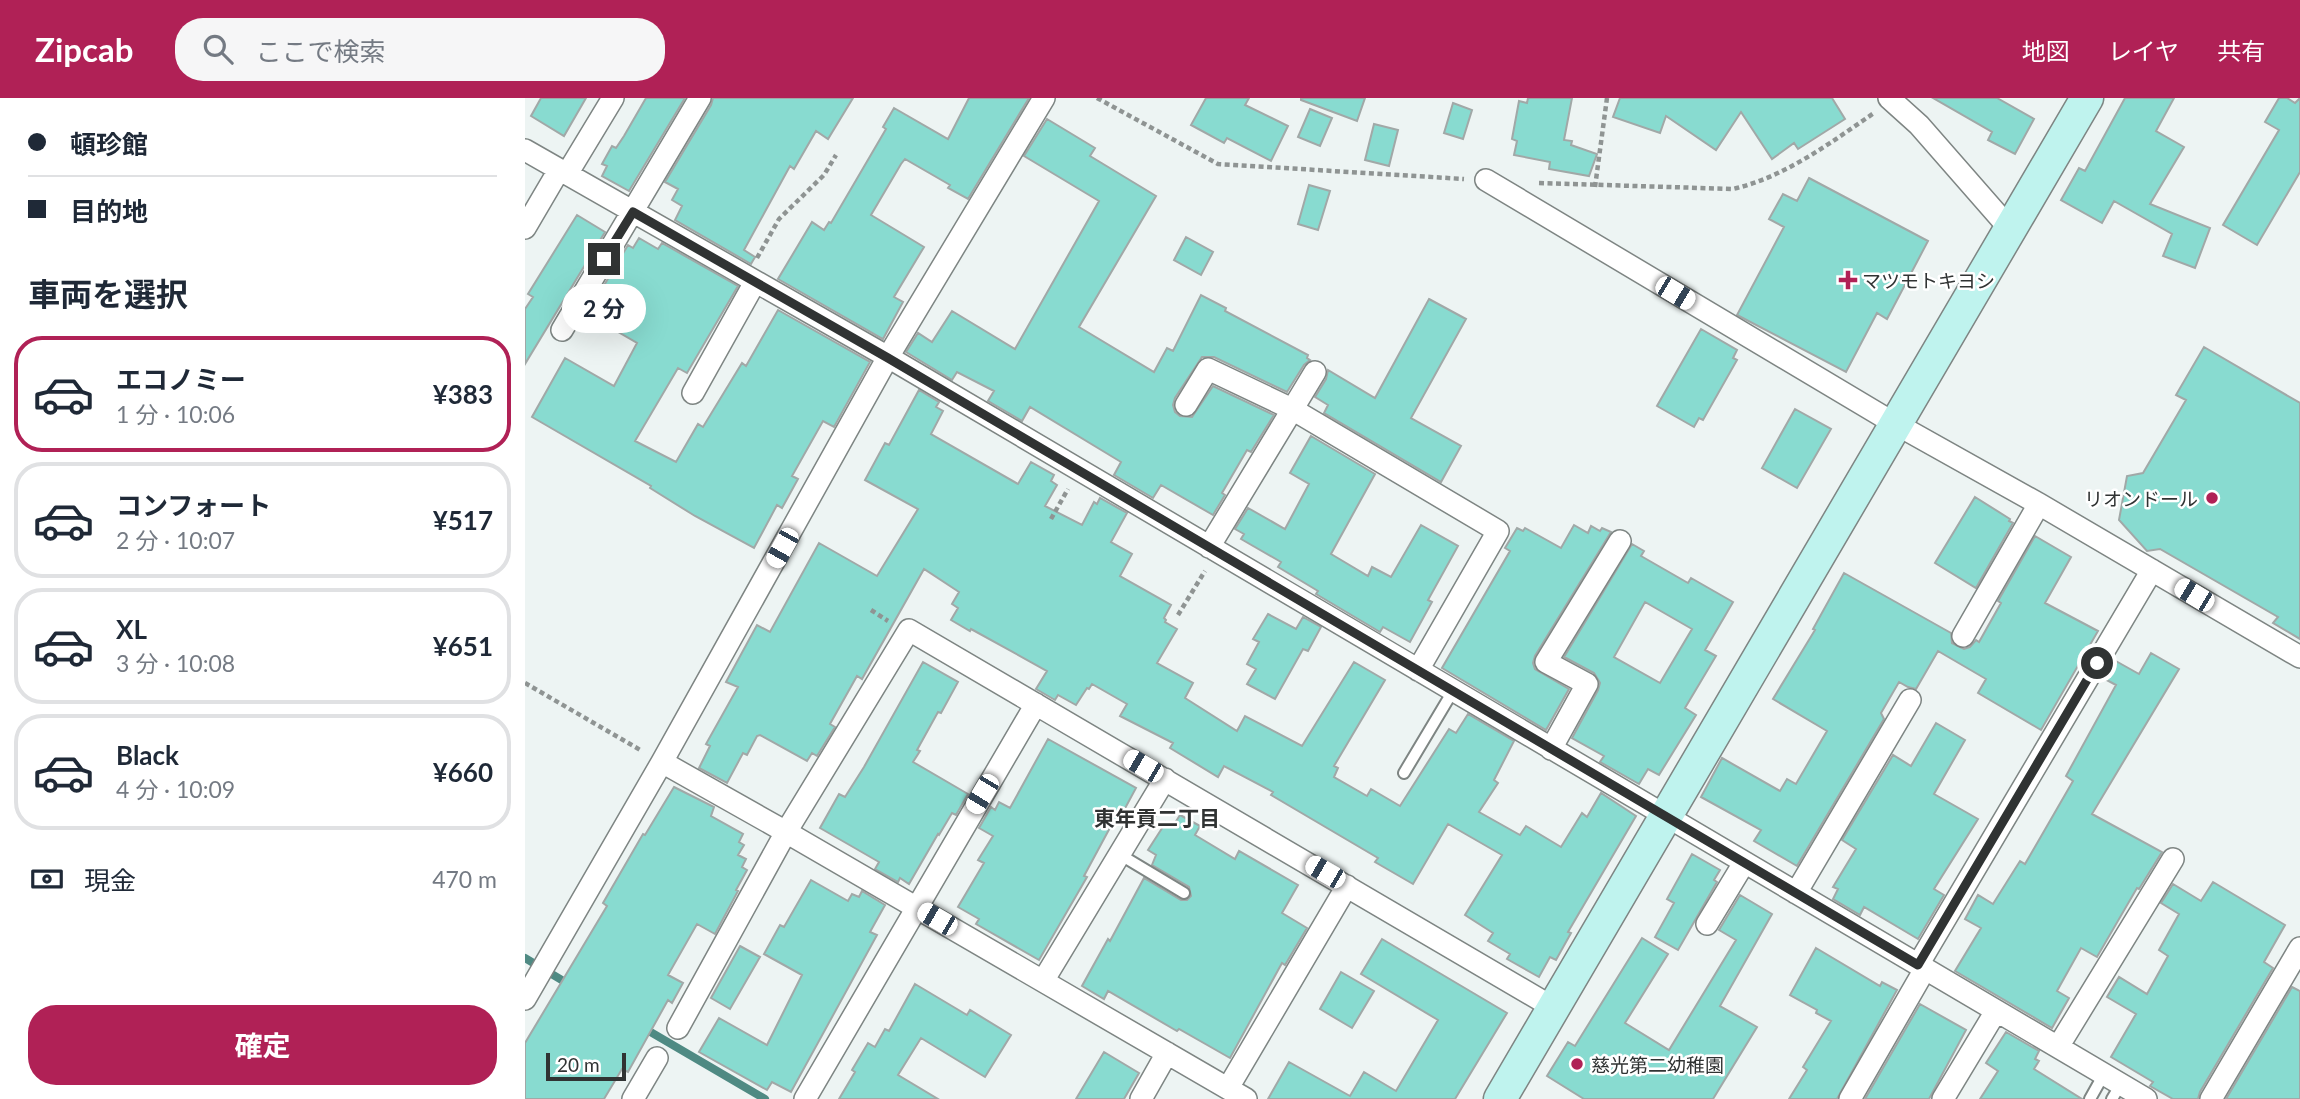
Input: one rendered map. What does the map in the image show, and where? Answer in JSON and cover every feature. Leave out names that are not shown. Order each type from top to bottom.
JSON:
[{"type":"street","points":[[525,228],[613,98]]},
{"type":"street","points":[[562,330],[700,98]]},
{"type":"street","points":[[525,999],[662,762],[888,358],[1044,98]]},
{"type":"street","points":[[1889,98],[1919,125],[2010,229]]},
{"type":"street","points":[[1500,1099],[2087,98]]},
{"type":"street","points":[[525,150],[888,358],[2058,1047],[2112,1086],[2146,1099]]},
{"type":"street","points":[[1486,180],[1896,424],[2039,504],[2300,657]]},
{"type":"street","points":[[693,393],[751,279]]},
{"type":"street","points":[[1186,405],[1208,369],[1292,409],[1498,531],[1418,670]]},
{"type":"street","points":[[1213,549],[1315,372]]},
{"type":"street","points":[[1963,636],[2039,504]]},
{"type":"street","points":[[1551,748],[1587,684],[1546,662],[1620,541]]},
{"type":"street","points":[[1850,1099],[1921,967],[2152,570]]},
{"type":"street","points":[[678,1028],[786,832],[909,629],[1554,1008]]},
{"type":"street","points":[[1796,893],[1910,700]]},
{"type":"street","points":[[804,1099],[1036,704]]},
{"type":"street","points":[[662,762],[1237,1094],[1347,886]]},
{"type":"street","points":[[1043,981],[1164,779]]},
{"type":"street","points":[[2058,1047],[2173,859]]},
{"type":"street","points":[[1707,923],[1744,863]]},
{"type":"street","points":[[2211,1099],[2300,948]]},
{"type":"street","points":[[1943,1099],[1996,1011]]},
{"type":"street","points":[[1140,1099],[1167,1053]]},
{"type":"street","points":[[633,1099],[657,1058]]},
{"type":"lane","points":[[1404,773],[1453,691]]},
{"type":"lane","points":[[1119,854],[1184,893]]},
{"type":"lane","points":[[2090,1099],[2112,1086]]},
{"type":"path","points":[[1595,187],[1607,98]]},
{"type":"path","points":[[751,279],[779,219],[824,175],[836,155]]},
{"type":"path","points":[[1051,519],[1079,470]]},
{"type":"path","points":[[1178,615],[1213,549]]},
{"type":"path","points":[[525,682],[662,762]]},
{"type":"building","points":[[541,98],[586,98],[564,136],[531,116]]},
{"type":"building","points":[[646,98],[685,98],[629,191],[602,176],[607,166],[602,164],[612,146],[616,148],[624,136]]},
{"type":"building","points":[[713,98],[853,98],[828,139],[816,131],[794,169],[790,166],[744,250],[755,257],[751,264],[675,220],[682,206],[672,200],[678,189],[665,182]]},
{"type":"building","points":[[969,98],[1029,98],[968,199],[948,188],[950,185],[905,159],[901,164],[871,215],[924,247],[894,297],[903,302],[883,339],[778,279],[812,222],[824,230],[829,222],[831,223],[886,129],[883,127],[894,108],[948,139]]},
{"type":"building","points":[[1206,98],[1249,98],[1245,105],[1288,126],[1271,161],[1227,138],[1224,143],[1191,125]]},
{"type":"building","points":[[1301,98],[1365,98],[1357,121]]},
{"type":"building","points":[[1528,98],[1572,98],[1564,140],[1572,141],[1571,145],[1597,154],[1589,176],[1549,169],[1550,162],[1514,155],[1517,141],[1512,139],[1519,101],[1527,103]]},
{"type":"building","points":[[1620,98],[1832,98],[1845,119],[1798,149],[1794,143],[1772,159],[1741,112],[1716,150],[1666,116],[1660,133],[1613,117]]},
{"type":"building","points":[[1933,98],[1997,98],[2034,119],[2015,154],[1988,140],[1992,132]]},
{"type":"building","points":[[2125,98],[2174,98],[2156,131],[2184,147],[2150,204],[2210,228],[2195,268],[2163,256],[2172,234],[2114,201],[2102,223],[2061,200],[2079,168],[2085,171]]},
{"type":"building","points":[[2279,98],[2287,98],[2295,103],[2300,98],[2300,172],[2257,245],[2223,225],[2279,130],[2265,122]]},
{"type":"building","points":[[1453,103],[1472,110],[1463,139],[1444,133]]},
{"type":"building","points":[[1310,109],[1332,118],[1320,146],[1298,137]]},
{"type":"building","points":[[1047,119],[1095,148],[1090,156],[1156,196],[1079,327],[1154,372],[1167,348],[1173,351],[1201,295],[1226,308],[1225,311],[1308,355],[1310,360],[1287,392],[1214,357],[1202,357],[1175,398],[1175,412],[1180,416],[1192,417],[1213,386],[1274,415],[1251,452],[1247,450],[1222,493],[1225,495],[1213,515],[1161,485],[1153,498],[1114,475],[1121,462],[1030,407],[1022,421],[988,401],[994,391],[957,372],[952,380],[906,352],[918,333],[932,342],[952,311],[1015,349],[1099,201],[1024,156]]},
{"type":"building","points":[[1374,124],[1398,130],[1389,166],[1365,160]]},
{"type":"building","points":[[1809,178],[1928,241],[1887,319],[1877,313],[1846,372],[1737,315],[1784,227],[1769,219],[1783,194],[1797,201]]},
{"type":"building","points":[[1309,185],[1330,191],[1318,230],[1298,224]]},
{"type":"building","points":[[577,215],[605,232],[525,364],[525,309],[533,297],[528,294]]},
{"type":"building","points":[[1186,237],[1213,252],[1201,275],[1174,260]]},
{"type":"building","points":[[639,238],[658,249],[662,243],[738,286],[687,373],[678,368],[635,441],[676,462],[698,424],[703,427],[742,363],[746,366],[778,310],[870,362],[834,427],[823,421],[792,476],[798,479],[782,508],[777,505],[754,548],[695,516],[650,488],[651,486],[532,417],[565,358],[614,386],[637,343],[587,314],[628,245],[633,248]]},
{"type":"building","points":[[1429,299],[1466,319],[1411,418],[1461,446],[1441,482],[1324,413],[1328,405],[1315,397],[1326,379],[1328,370],[1375,398]]},
{"type":"building","points":[[1701,329],[1737,350],[1733,358],[1737,360],[1703,420],[1699,418],[1694,427],[1657,406]]},
{"type":"building","name":"リオンドール","points":[[2204,347],[2300,403],[2300,639],[2273,623],[2278,617],[2160,549],[2147,551],[2119,520],[2127,476],[2143,473],[2186,400],[2176,395]]},
{"type":"building","points":[[919,390],[939,402],[936,407],[943,411],[931,434],[1018,484],[1031,462],[1054,475],[1051,481],[1057,485],[1045,506],[1082,525],[1094,502],[1097,504],[1100,498],[1127,513],[1111,542],[1132,554],[1120,576],[1171,605],[1164,618],[1165,622],[1177,629],[1157,663],[1193,683],[1185,698],[1237,731],[1245,716],[1302,746],[1354,662],[1385,680],[1334,766],[1338,768],[1334,777],[1367,796],[1371,789],[1400,806],[1449,729],[1456,733],[1468,714],[1514,741],[1494,780],[1498,783],[1479,812],[1520,835],[1526,826],[1561,847],[1582,813],[1587,817],[1601,793],[1636,816],[1568,932],[1571,933],[1556,960],[1550,957],[1539,977],[1507,959],[1510,954],[1488,941],[1493,933],[1465,915],[1502,855],[1448,824],[1413,884],[1375,862],[1378,858],[1271,795],[1273,792],[1224,766],[1218,777],[1170,748],[1173,743],[1120,716],[1127,704],[1092,684],[1076,705],[1058,695],[1055,700],[1036,689],[1047,671],[951,620],[958,608],[952,604],[959,592],[924,569],[862,679],[857,676],[830,724],[835,727],[817,756],[812,753],[807,761],[760,735],[747,755],[743,753],[727,783],[699,768],[710,746],[706,744],[738,687],[726,682],[757,625],[770,632],[819,543],[877,576],[918,509],[865,480],[885,443],[889,445]]},
{"type":"building","points":[[1795,409],[1831,429],[1797,488],[1762,468]]},
{"type":"building","points":[[1311,436],[1375,474],[1331,554],[1368,576],[1372,567],[1391,577],[1421,525],[1458,546],[1428,600],[1432,602],[1410,642],[1383,627],[1380,632],[1316,594],[1318,591],[1278,567],[1281,562],[1241,539],[1244,534],[1235,529],[1248,508],[1285,529],[1309,484],[1290,473]]},
{"type":"building","points":[[1975,497],[2013,523],[1976,588],[1935,563]]},
{"type":"building","points":[[1574,525],[1588,533],[1591,526],[1600,531],[1602,528],[1611,532],[1535,656],[1535,669],[1569,689],[1546,730],[1442,668],[1510,551],[1505,548],[1517,528],[1523,531],[1525,528],[1561,548]]},
{"type":"building","points":[[2035,536],[2071,557],[2045,603],[2098,631],[2041,730],[1978,693],[1986,679],[1938,651],[1916,689],[1899,682],[1881,713],[1884,719],[1797,866],[1754,841],[1761,830],[1701,797],[1722,758],[1780,791],[1787,779],[1796,784],[1827,731],[1773,699],[1815,630],[1813,629],[1844,573],[1951,633],[1952,643],[1964,649],[1976,640],[1979,642],[2001,603],[1998,601]]},
{"type":"building","points":[[1632,544],[1644,551],[1641,556],[1688,583],[1691,578],[1733,602],[1705,650],[1716,656],[1685,708],[1696,715],[1659,775],[1648,769],[1639,784],[1600,762],[1604,756],[1572,738],[1600,683],[1594,673],[1564,657]],"holes":[[[1645,602],[1692,629],[1660,683],[1614,657]]]},
{"type":"building","points":[[1268,614],[1296,629],[1303,617],[1321,627],[1308,651],[1303,649],[1275,699],[1247,684],[1256,669],[1247,664],[1259,642],[1253,639]]},
{"type":"building","points":[[2151,653],[2179,669],[2092,814],[2162,852],[2139,889],[2137,888],[2097,957],[2081,948],[2057,991],[2069,998],[2052,1028],[1955,971],[1981,928],[1965,919],[1978,895],[1993,904],[2020,861],[2025,864],[2073,781],[2066,776],[2116,685],[2103,678],[2114,660],[2139,674]]},
{"type":"building","points":[[923,662],[958,682],[941,713],[938,712],[913,762],[968,794],[956,815],[952,813],[938,834],[909,884],[900,878],[898,882],[875,869],[879,862],[820,828],[839,794],[845,797],[864,767]]},
{"type":"building","points":[[1936,723],[1965,740],[1934,794],[1978,819],[1934,889],[1944,895],[1918,939],[1864,907],[1860,915],[1833,899],[1838,889],[1833,887],[1856,849],[1842,840],[1893,755],[1911,766]]},
{"type":"building","points":[[1048,739],[1136,788],[1116,825],[1112,824],[1084,876],[1087,877],[1039,960],[976,924],[979,919],[958,907],[984,863],[978,860],[993,836],[979,828],[991,807],[995,810],[999,802],[1010,808]]},
{"type":"building","points":[[674,787],[714,807],[711,816],[743,834],[739,842],[744,845],[738,855],[746,859],[742,867],[747,870],[736,890],[738,891],[715,934],[697,924],[668,975],[683,983],[672,1003],[668,1000],[628,1072],[622,1069],[604,1099],[525,1099],[525,1043],[607,906],[603,903],[643,834],[645,835]]},
{"type":"building","points":[[1180,815],[1200,826],[1195,835],[1235,859],[1239,851],[1298,885],[1282,913],[1307,928],[1285,965],[1282,963],[1230,1058],[1108,991],[1104,999],[1082,986],[1144,878],[1181,900],[1187,900],[1191,896],[1189,887],[1152,865],[1156,855],[1148,850],[1166,822],[1173,826]]},
{"type":"building","points":[[1692,854],[1720,870],[1714,880],[1717,882],[1678,950],[1655,937],[1674,903],[1667,899]]},
{"type":"building","points":[[811,880],[848,901],[852,894],[859,897],[862,891],[885,905],[870,932],[877,935],[791,1092],[772,1082],[767,1090],[699,1052],[719,1018],[767,1045],[802,975],[764,954],[780,925],[784,927]]},
{"type":"building","points":[[2213,882],[2285,925],[2264,962],[2273,968],[2198,1099],[2173,1099],[2150,1086],[2153,1082],[2111,1057],[2136,1014],[2107,997],[2119,977],[2147,994],[2168,956],[2159,950],[2179,914],[2161,903],[2173,884],[2201,901]]},
{"type":"building","points":[[1740,895],[1772,914],[1720,1006],[1757,1027],[1713,1099],[1584,1099],[1547,1076],[1568,1042],[1575,1046],[1642,938],[1668,954],[1625,1023],[1669,1050],[1736,940],[1719,930]]},
{"type":"building","points":[[1382,939],[1507,1013],[1455,1099],[1268,1099],[1289,1062],[1350,1096],[1364,1072],[1396,1091],[1438,1020],[1361,974]]},
{"type":"building","points":[[740,946],[760,957],[730,1009],[711,998]]},
{"type":"building","points":[[1816,948],[1880,986],[1882,982],[1897,990],[1837,1099],[1789,1099],[1807,1070],[1803,1067],[1831,1021],[1790,995]]},
{"type":"building","points":[[1341,972],[1374,991],[1352,1028],[1320,1009]]},
{"type":"building","points":[[915,984],[967,1015],[970,1010],[1011,1035],[985,1077],[921,1038],[898,1075],[938,1099],[839,1099],[868,1043],[875,1047],[885,1029],[889,1031]]},
{"type":"building","points":[[2292,987],[2300,991],[2300,1099],[2226,1099]]},
{"type":"building","points":[[1920,1004],[1966,1030],[1929,1099],[1865,1099]]},
{"type":"building","points":[[2006,1032],[2039,1051],[2035,1059],[2039,1061],[2034,1069],[2082,1099],[1980,1099],[1998,1071],[1986,1063]]},
{"type":"building","points":[[1104,1052],[1139,1073],[1124,1099],[1076,1099]]},
{"type":"waterway","points":[[525,958],[570,985]]},
{"type":"waterway","points":[[642,1027],[765,1099]]},
{"type":"place","name":"マツモトキヨシ","points":[[1848,280]]},
{"type":"place","name":"リオンドール","points":[[2212,498]]},
{"type":"place","name":"慈光第二幼稚園","points":[[1577,1064]]},
{"type":"district","name":"東年貢二丁目","points":[[1157,817]]},
{"type":"route","points":[[604,259],[633,212],[888,358],[1918,965],[2097,663]]}]
